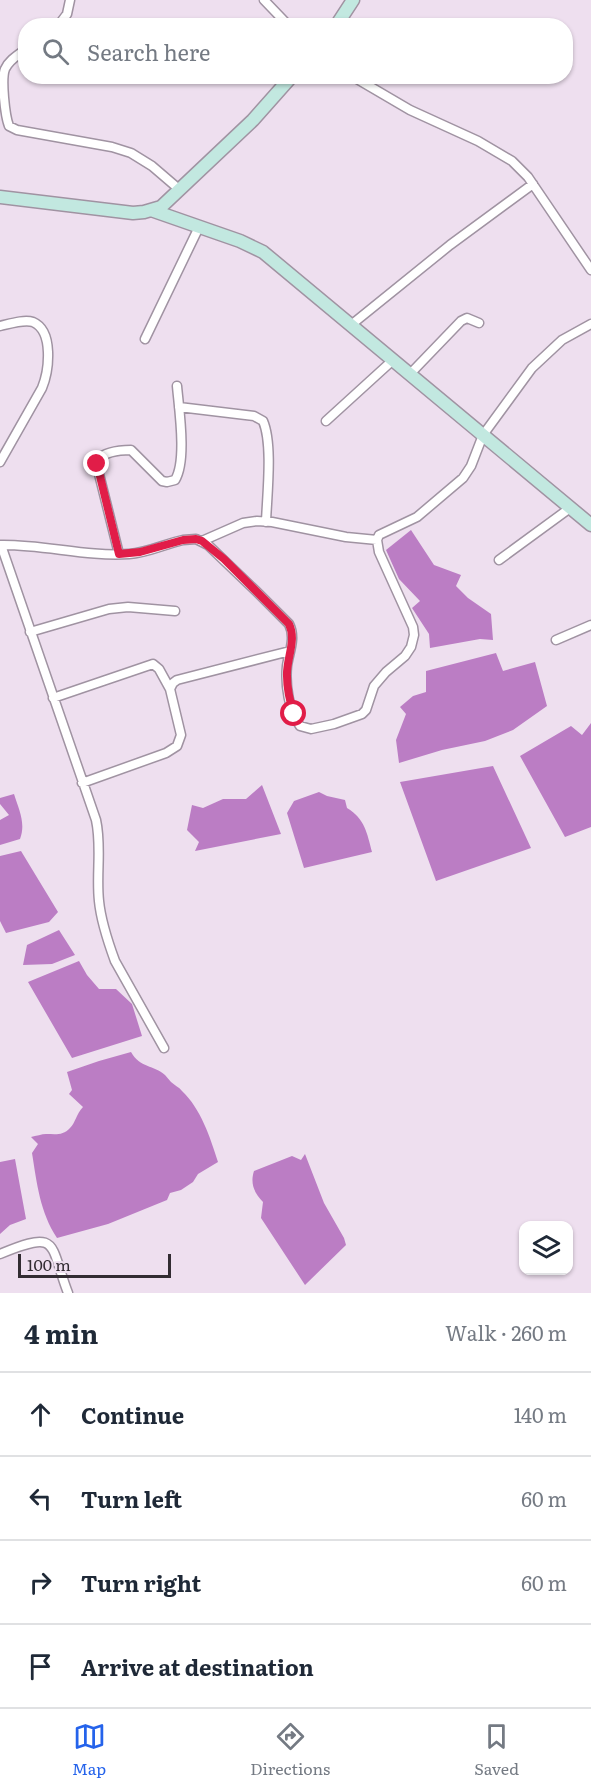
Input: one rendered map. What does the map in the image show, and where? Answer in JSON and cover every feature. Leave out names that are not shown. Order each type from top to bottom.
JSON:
[{"type":"street","points":[[64,18],[70,0]]},
{"type":"street","points":[[264,0],[281,18]]},
{"type":"street","points":[[341,18],[352,0]]},
{"type":"street","points":[[18,55],[3,64],[5,126],[112,147],[131,153],[152,166],[180,190]]},
{"type":"street","points":[[0,197],[132,213],[161,207],[253,120],[285,84]]},
{"type":"street","points":[[366,84],[410,110],[489,146],[521,169],[591,270]]},
{"type":"street","points":[[351,326],[450,245],[533,184]]},
{"type":"street","points":[[151,210],[240,241],[263,252],[591,525]]},
{"type":"street","points":[[145,339],[199,227]]},
{"type":"street","points":[[410,374],[461,321],[466,318],[479,323]]},
{"type":"street","points":[[0,326],[34,322],[44,335],[49,360],[42,388],[0,462]]},
{"type":"street","points":[[164,1048],[115,961],[108,943],[99,902],[99,832],[0,545],[119,554],[140,552],[183,540],[202,541],[224,559],[285,619],[291,629],[287,675],[288,693],[300,726],[311,729],[362,714],[366,710],[374,686],[408,652],[414,634],[410,620],[379,552],[377,540],[379,535],[423,512],[463,478],[471,466],[483,435],[532,368],[562,340],[591,324]]},
{"type":"street","points":[[326,421],[393,360]]},
{"type":"street","points":[[119,554],[97,460],[104,455],[131,450],[162,481],[175,480],[181,462],[177,386]]},
{"type":"street","points":[[178,407],[254,416],[263,421],[268,460],[266,522]]},
{"type":"street","points":[[499,560],[570,508]]},
{"type":"street","points":[[202,541],[243,523],[266,522],[346,537],[377,540]]},
{"type":"street","points":[[30,632],[109,609],[135,607],[175,611]]},
{"type":"street","points":[[556,640],[591,625]]},
{"type":"street","points":[[170,689],[173,683],[181,679],[290,651]]},
{"type":"street","points":[[53,698],[153,664],[159,669],[170,689],[181,735],[177,746],[166,753],[82,783]]},
{"type":"street","points":[[0,1254],[30,1243],[50,1244],[55,1252],[68,1293]]},
{"type":"shaded area","points":[[411,530],[434,565],[461,575],[456,586],[468,598],[491,614],[493,640],[480,639],[430,648],[429,634],[412,608],[420,601],[399,579],[386,550]]},
{"type":"shaded area","points":[[496,653],[503,671],[535,662],[547,706],[513,730],[485,741],[442,750],[399,763],[396,740],[406,714],[400,707],[413,696],[426,692],[426,671]]},
{"type":"shaded area","points":[[591,723],[591,827],[565,837],[520,756],[571,726],[582,735]]},
{"type":"shaded area","points":[[493,766],[531,848],[436,881],[400,782]]},
{"type":"shaded area","points":[[262,785],[281,834],[195,851],[199,842],[187,830],[192,805],[203,808],[223,799],[246,799]]},
{"type":"shaded area","points":[[319,792],[345,800],[347,808],[358,817],[364,827],[372,852],[304,868],[287,813],[294,801]]},
{"type":"shaded area","points":[[14,794],[21,816],[22,833],[20,839],[0,845],[0,820],[9,815],[0,804],[0,798]]},
{"type":"shaded area","points":[[21,851],[58,912],[49,922],[6,933],[0,921],[0,856]]},
{"type":"shaded area","points":[[59,930],[75,955],[52,964],[23,965],[27,945]]},
{"type":"shaded area","points":[[79,961],[99,989],[116,989],[132,1004],[142,1036],[72,1058],[28,982]]},
{"type":"shaded area","points":[[131,1052],[143,1064],[165,1075],[189,1098],[204,1124],[218,1162],[198,1174],[193,1182],[181,1190],[170,1193],[167,1200],[108,1224],[57,1238],[40,1197],[32,1153],[38,1144],[31,1137],[67,1131],[83,1107],[69,1094],[72,1090],[67,1072]]},
{"type":"shaded area","points":[[305,1154],[324,1203],[346,1245],[305,1285],[261,1218],[263,1202],[255,1191],[252,1180],[254,1171],[292,1156],[301,1160]]},
{"type":"shaded area","points":[[15,1159],[26,1219],[10,1225],[0,1234],[0,1162]]},
{"type":"route","points":[[97,464],[119,554],[140,552],[183,540],[202,541],[224,559],[289,624],[292,642],[287,666],[288,693],[294,714]]}]
